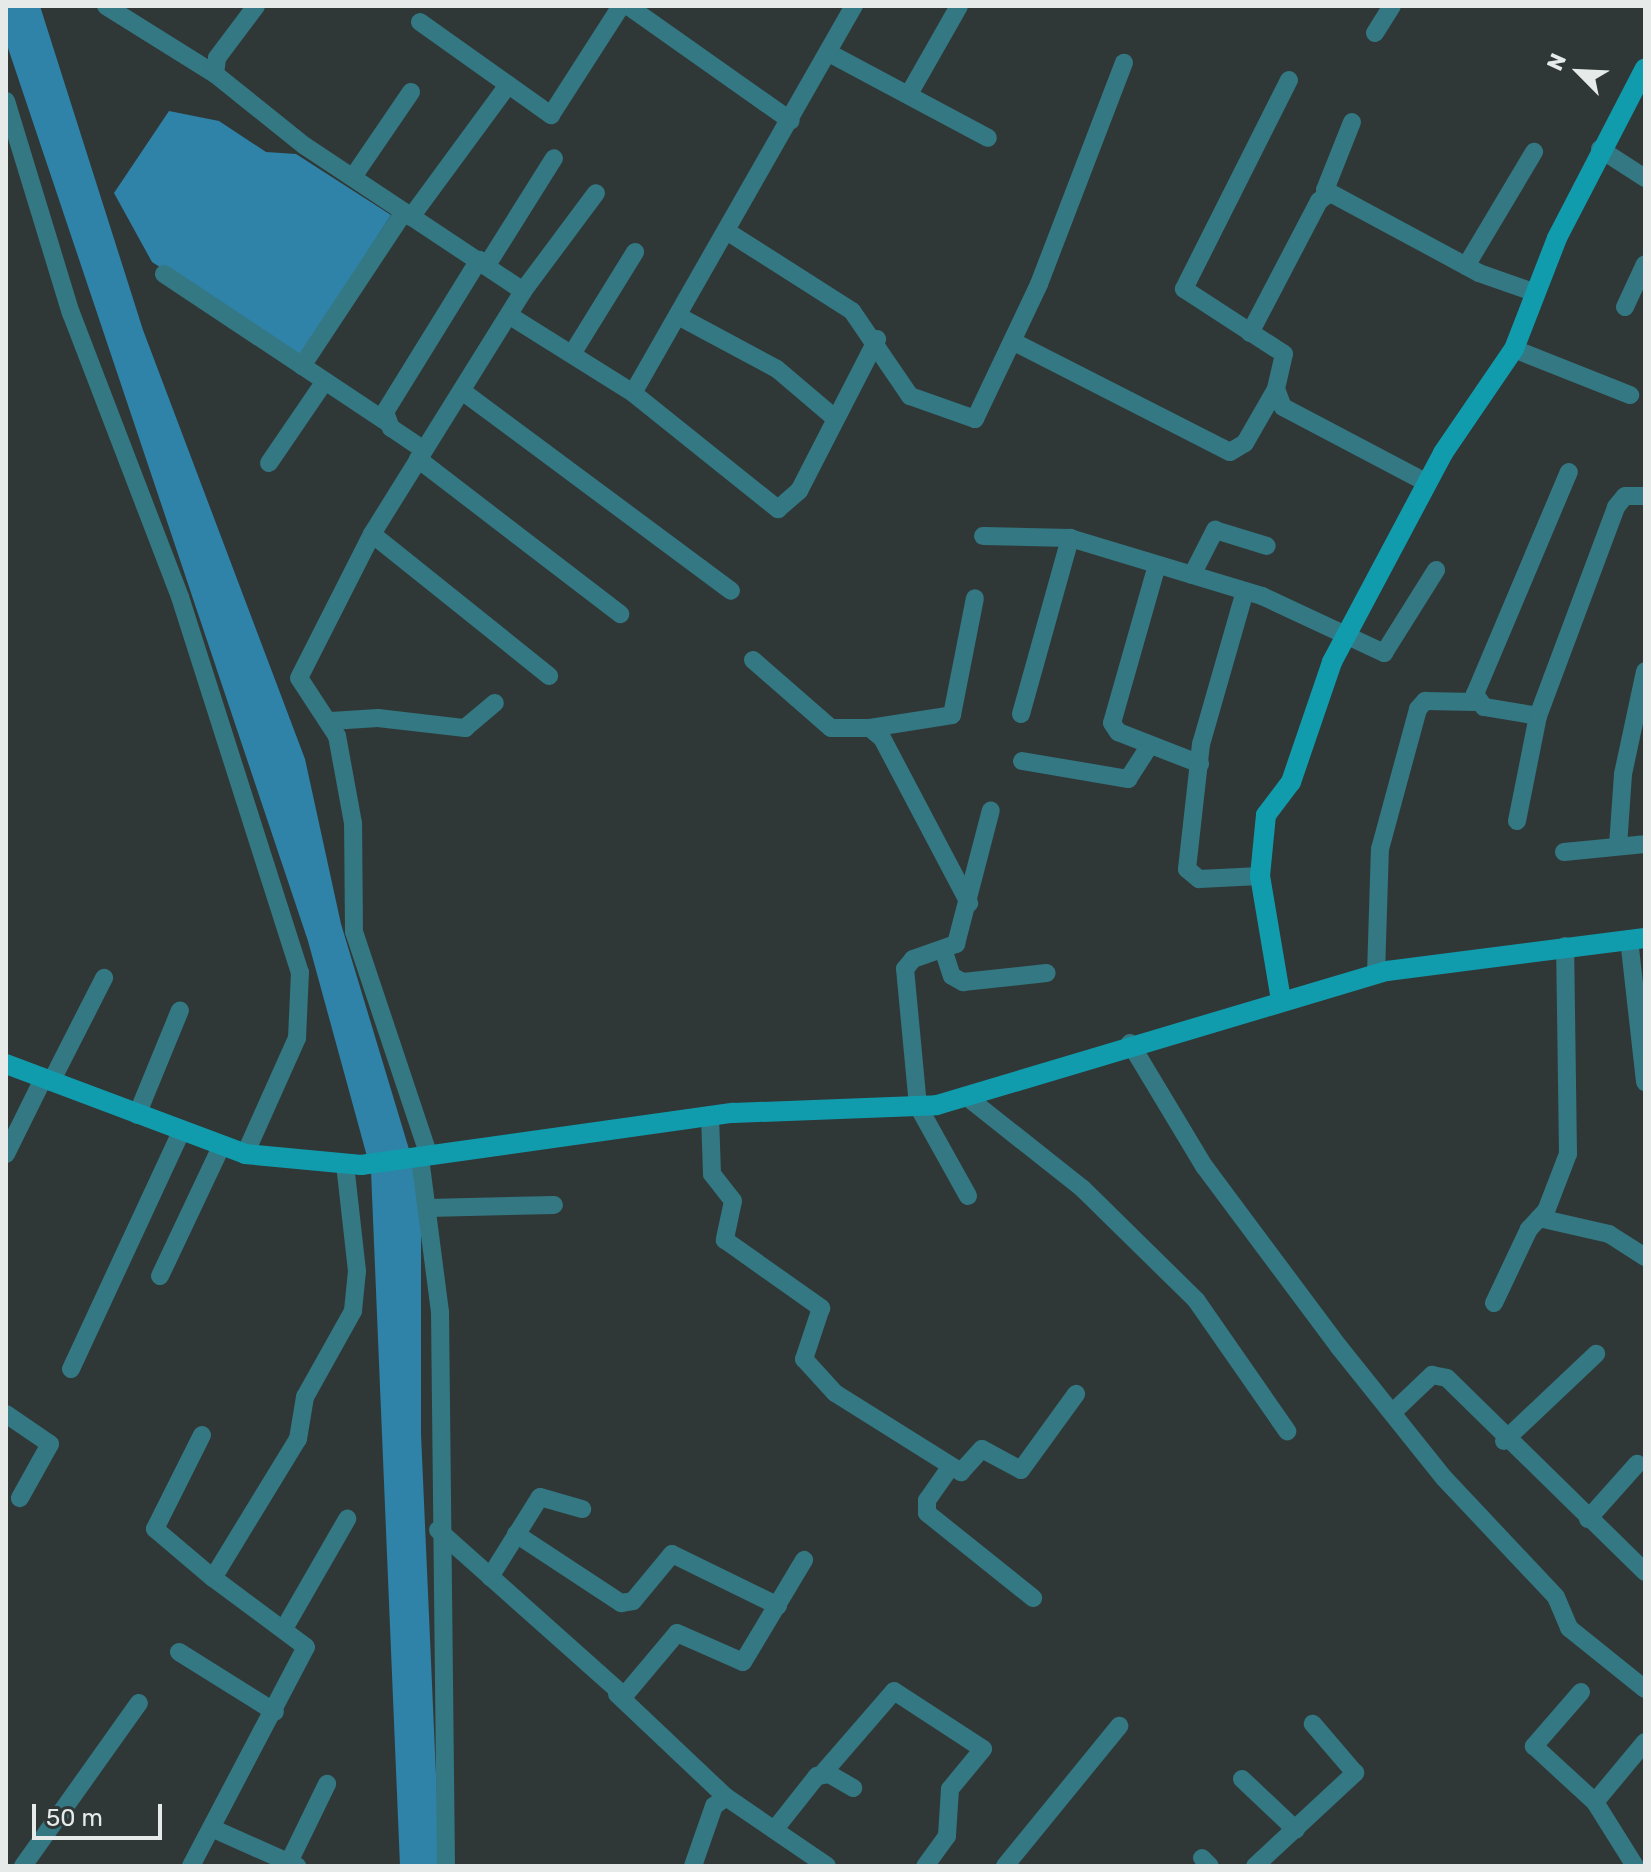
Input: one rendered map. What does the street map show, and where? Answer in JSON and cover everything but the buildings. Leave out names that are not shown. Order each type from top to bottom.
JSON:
[{"type":"street","points":[[106,6],[215,74],[353,177],[523,291]]},
{"type":"street","points":[[215,74],[217,58],[256,6]]},
{"type":"street","points":[[420,22],[546,114],[557,112],[621,6]]},
{"type":"street","points":[[628,6],[791,121]]},
{"type":"street","points":[[633,393],[680,317],[854,6]]},
{"type":"street","points":[[909,94],[959,6]]},
{"type":"street","points":[[1375,33],[1392,6]]},
{"type":"street","points":[[829,53],[988,138]]},
{"type":"street","points":[[728,232],[838,301],[877,339],[910,396],[966,419],[982,416],[1124,63]]},
{"type":"street","points":[[1281,1000],[1260,876],[1266,815],[1291,782],[1343,640],[1457,426],[1514,349],[1600,149],[1645,68]]},
{"type":"street","points":[[1014,342],[1230,452],[1245,443],[1276,389],[1284,354],[1184,289],[1289,80]]},
{"type":"street","points":[[302,366],[408,214],[508,85]]},
{"type":"street","points":[[353,177],[411,92]]},
{"type":"street","points":[[6,101],[71,313],[180,597],[300,972],[297,1038],[245,1154]]},
{"type":"street","points":[[1352,122],[1325,184],[1330,193],[1466,266],[1536,293]]},
{"type":"street","points":[[1600,149],[1645,178]]},
{"type":"street","points":[[1466,266],[1534,152]]},
{"type":"street","points":[[385,421],[389,401],[554,158]]},
{"type":"street","points":[[446,1866],[438,1530],[440,1312],[419,1159],[354,932],[353,823],[331,721],[299,678],[372,534],[523,291],[596,193]]},
{"type":"street","points":[[1250,333],[1319,201],[1330,193]]},
{"type":"street","points":[[572,354],[635,252]]},
{"type":"street","points":[[1625,307],[1645,264]]},
{"type":"street","points":[[164,274],[385,421],[421,454],[620,614]]},
{"type":"street","points":[[510,316],[633,393],[778,509],[799,491],[877,339]]},
{"type":"street","points":[[680,317],[777,369],[836,419]]},
{"type":"street","points":[[1514,349],[1630,395]]},
{"type":"street","points":[[269,463],[325,381]]},
{"type":"street","points":[[1276,389],[1283,407],[1427,483]]},
{"type":"street","points":[[462,391],[731,591]]},
{"type":"street","points":[[1476,702],[1478,682],[1569,472]]},
{"type":"street","points":[[1517,821],[1538,716],[1616,507],[1625,496],[1645,496]]},
{"type":"street","points":[[1192,575],[1215,530],[1267,546]]},
{"type":"street","points":[[372,534],[549,676]]},
{"type":"street","points":[[983,536],[1070,538],[1245,591],[1343,640],[1390,650],[1436,570]]},
{"type":"street","points":[[1021,714],[1070,538]]},
{"type":"street","points":[[1157,565],[1112,723],[1150,745],[1200,764]]},
{"type":"street","points":[[1245,591],[1211,700],[1200,764],[1190,876],[1260,876]]},
{"type":"street","points":[[753,660],[831,728],[870,728],[952,715],[975,598]]},
{"type":"street","points":[[1618,846],[1623,774],[1645,671]]},
{"type":"street","points":[[1376,974],[1382,838],[1418,709],[1425,701],[1476,702],[1538,716]]},
{"type":"street","points":[[331,721],[378,718],[465,728],[495,703]]},
{"type":"street","points":[[870,728],[969,903]]},
{"type":"street","points":[[1022,761],[1128,779],[1150,745]]},
{"type":"street","points":[[968,1196],[918,1106],[905,969],[913,959],[944,952],[956,944],[991,810]]},
{"type":"street","points":[[1564,852],[1645,844]]},
{"type":"street","points":[[6,1064],[245,1154],[353,1165],[419,1159],[710,1116],[918,1106],[967,1097],[1130,1043],[1376,974],[1637,938],[1645,1082]]},
{"type":"street","points":[[1494,1303],[1539,1218],[1569,1146],[1565,946]]},
{"type":"street","points":[[944,952],[952,976],[963,982],[1047,973]]},
{"type":"street","points":[[6,1154],[104,978]]},
{"type":"street","points":[[137,1115],[180,1010]]},
{"type":"street","points":[[1130,1043],[1204,1166],[1393,1412],[1556,1597],[1569,1628],[1645,1689]]},
{"type":"street","points":[[967,1097],[1082,1188],[1196,1300],[1287,1431]]},
{"type":"street","points":[[710,1116],[712,1174],[733,1201],[725,1240],[821,1308],[805,1351],[808,1366],[835,1393],[885,1419],[949,1469],[961,1472],[982,1449],[1021,1470],[1076,1394]]},
{"type":"street","points":[[71,1369],[181,1132]]},
{"type":"street","points":[[160,1276],[221,1147]]},
{"type":"street","points":[[213,1578],[298,1439],[305,1397],[353,1311],[353,1165]]},
{"type":"street","points":[[427,1208],[554,1205]]},
{"type":"street","points":[[1539,1218],[1609,1234],[1645,1257]]},
{"type":"street","points":[[1504,1441],[1596,1354]]},
{"type":"street","points":[[1393,1412],[1440,1375],[1504,1441],[1645,1572]]},
{"type":"street","points":[[6,1414],[50,1444],[20,1498]]},
{"type":"street","points":[[191,1866],[216,1830],[306,1647],[285,1627],[213,1578],[155,1529],[202,1435]]},
{"type":"street","points":[[1588,1519],[1637,1464]]},
{"type":"street","points":[[949,1469],[927,1500],[927,1513],[1033,1598]]},
{"type":"street","points":[[490,1577],[516,1534],[546,1494],[582,1509]]},
{"type":"street","points":[[285,1627],[347,1519]]},
{"type":"street","points":[[438,1530],[726,1797],[827,1866]]},
{"type":"street","points":[[516,1534],[621,1603],[633,1601],[672,1554],[778,1606]]},
{"type":"street","points":[[617,1694],[629,1695],[677,1633],[743,1662],[804,1560]]},
{"type":"street","points":[[179,1652],[275,1712]]},
{"type":"street","points":[[775,1829],[894,1691],[983,1749],[950,1789],[947,1836],[925,1866]]},
{"type":"street","points":[[1581,1692],[1534,1746],[1595,1802],[1635,1866]]},
{"type":"street","points":[[23,1866],[139,1703]]},
{"type":"street","points":[[1255,1866],[1355,1773],[1313,1724]]},
{"type":"street","points":[[1005,1866],[1119,1726]]},
{"type":"street","points":[[1595,1802],[1645,1742]]},
{"type":"street","points":[[823,1773],[853,1788]]},
{"type":"street","points":[[1242,1779],[1296,1830]]},
{"type":"street","points":[[216,1830],[293,1864],[327,1784]]},
{"type":"street","points":[[693,1866],[714,1806],[726,1797]]},
{"type":"water","points":[[6,6],[40,6],[143,330],[305,759],[341,924],[421,1189],[421,1434],[440,1866],[400,1866],[371,1171],[308,941],[6,42]]},
{"type":"water","points":[[169,111],[219,121],[266,152],[296,154],[391,215],[300,357],[152,262],[114,193]]}]
